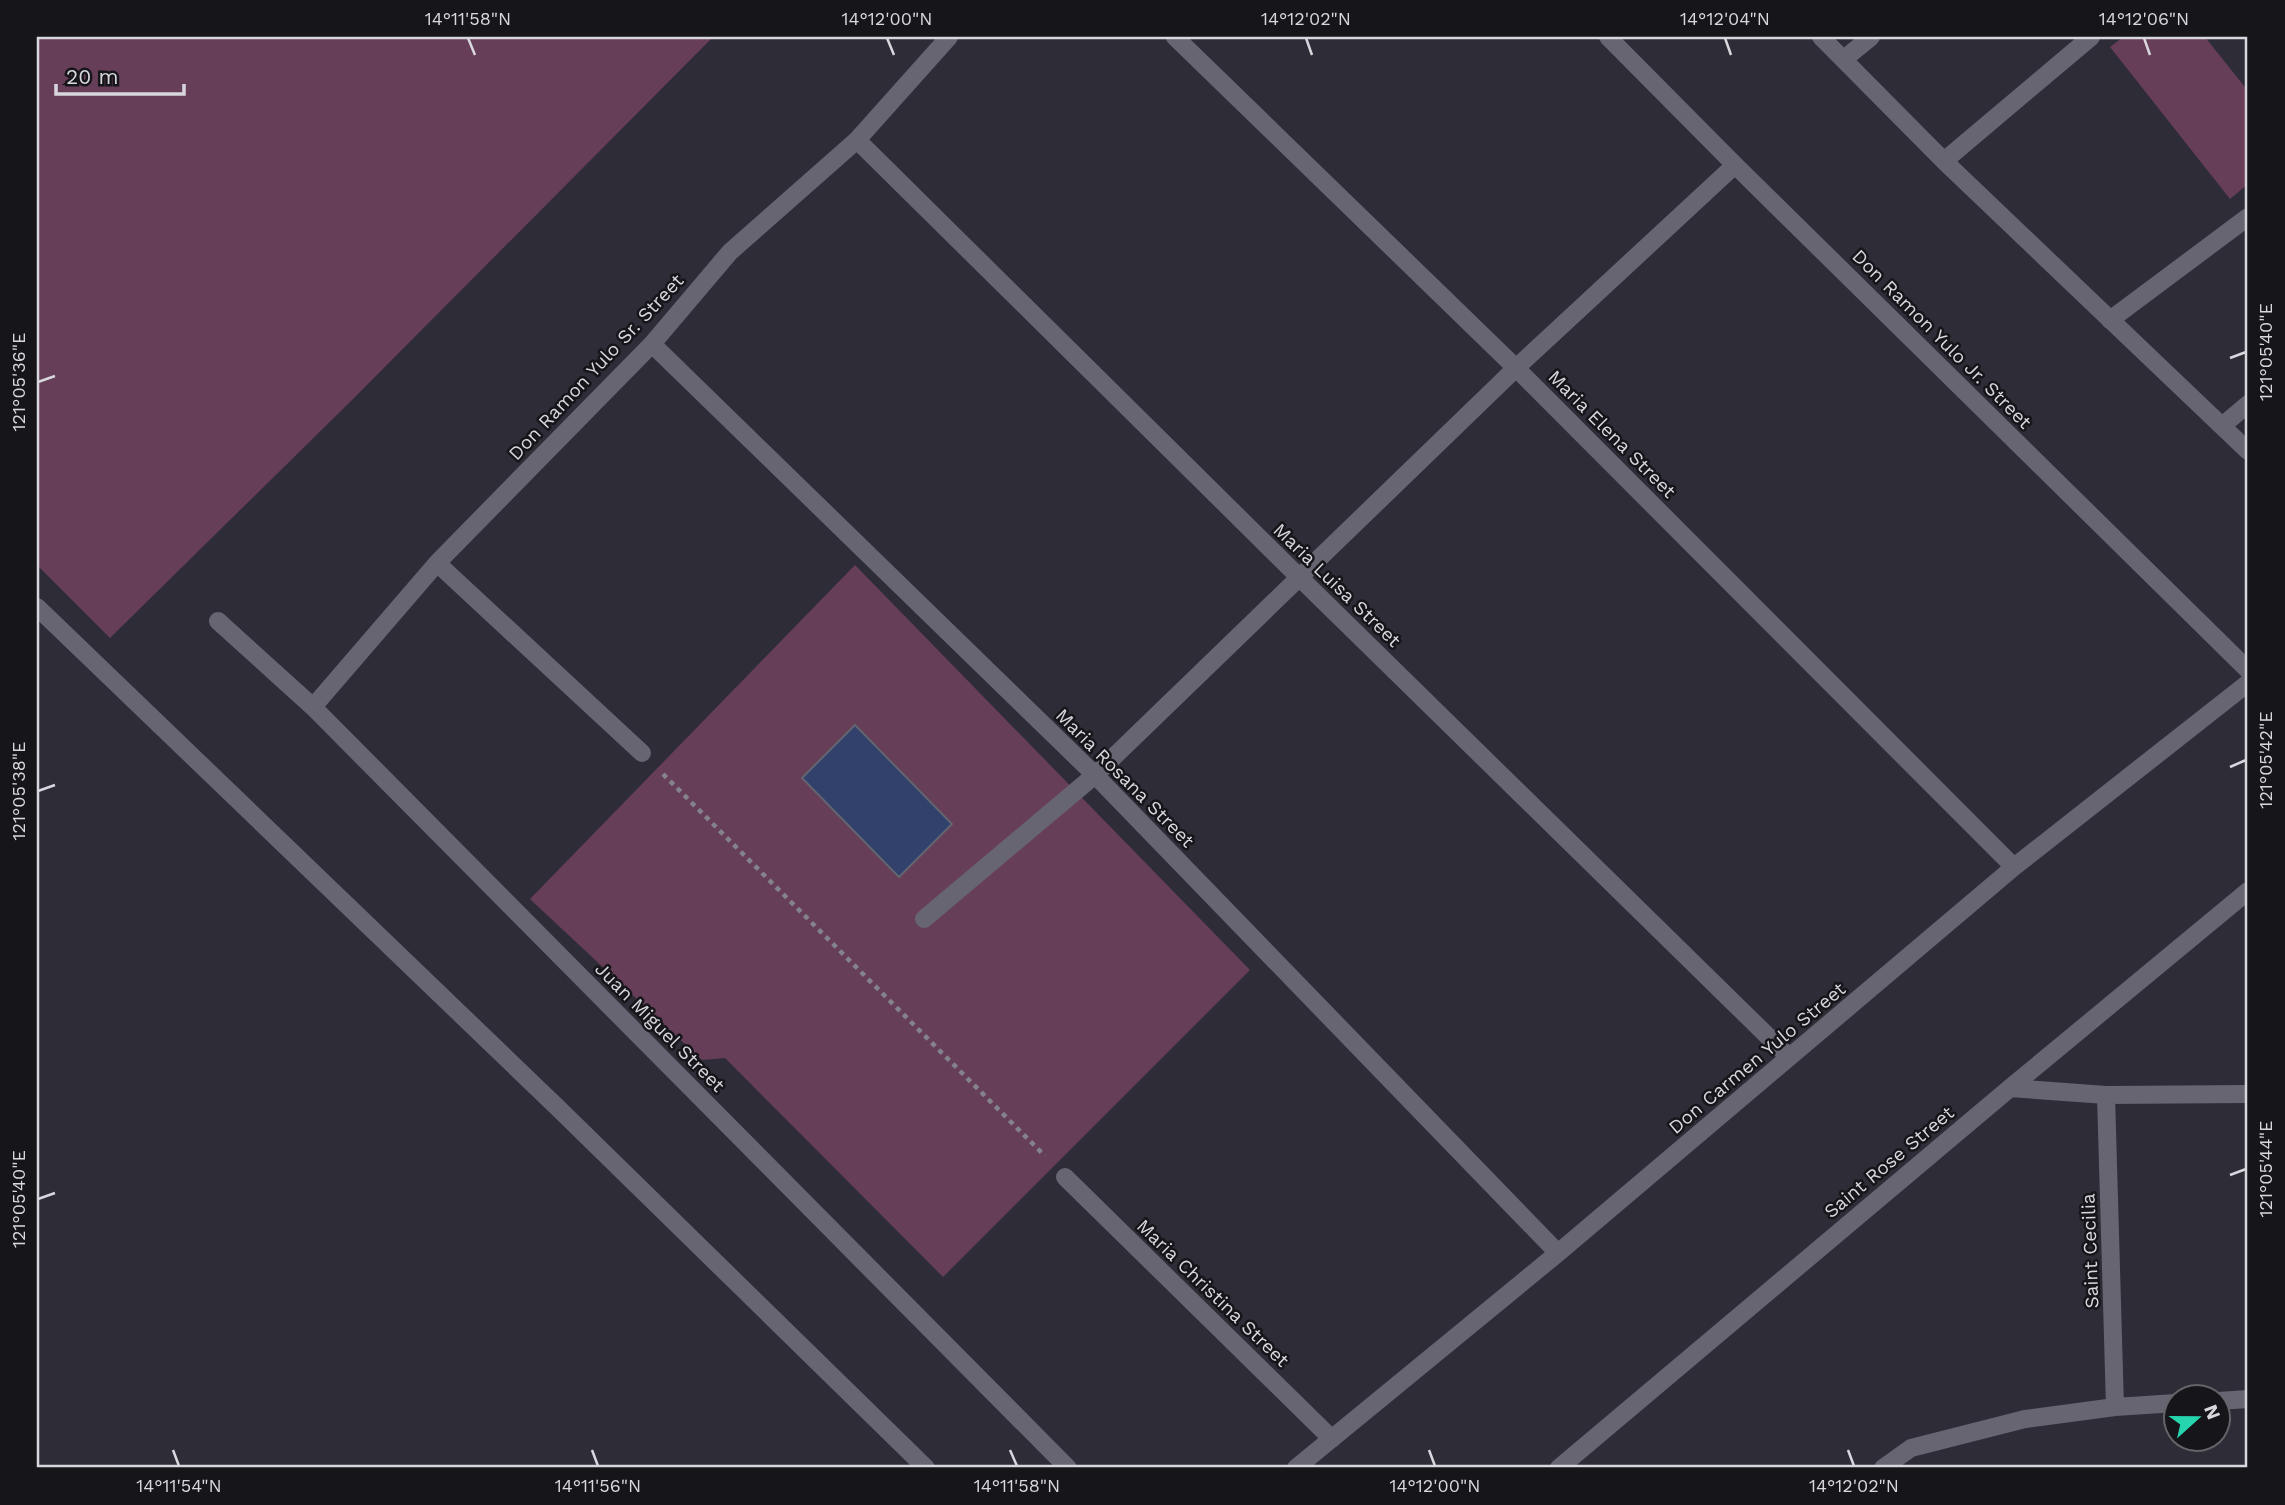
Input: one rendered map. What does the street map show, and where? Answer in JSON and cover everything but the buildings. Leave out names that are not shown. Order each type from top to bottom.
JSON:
[{"type":"street","name":"Don Ramon Yulo Sr. Street","points":[[313,708],[437,563],[652,344],[730,252],[857,140],[950,37]]},
{"type":"street","name":"Maria Elena Street","points":[[1175,37],[1516,368],[2014,867]]},
{"type":"street","name":"Don Ramon Yulo Jr. Street","points":[[1608,37],[2248,670]]},
{"type":"street","points":[[1821,37],[1944,161],[2248,451]]},
{"type":"street","points":[[1844,59],[1871,37]]},
{"type":"street","points":[[1944,161],[2091,37]]},
{"type":"street","name":"Maria Luisa Street","points":[[857,140],[1790,1057]]},
{"type":"street","points":[[924,919],[1095,775],[1516,368],[1735,165]]},
{"type":"street","points":[[2110,320],[2248,217]]},
{"type":"street","name":"Maria Rosana Street","points":[[652,344],[1095,775],[1558,1253]]},
{"type":"street","points":[[2222,426],[2248,404]]},
{"type":"street","points":[[437,563],[642,753]]},
{"type":"street","points":[[37,607],[558,1108],[926,1468]]},
{"type":"street","name":"Juan Miguel Street","points":[[218,621],[313,708],[1068,1468]]},
{"type":"street","name":"Don Carmen Yulo Street","points":[[1296,1468],[1558,1253],[2014,867],[2248,683]]},
{"type":"street","name":"Saint Rose Street","points":[[1559,1468],[2248,891]]},
{"type":"street","points":[[2010,1088],[2106,1095],[2248,1094]]},
{"type":"street","name":"Saint Cecilia","points":[[2106,1095],[2115,1407]]},
{"type":"street","name":"Maria Christina Street","points":[[1065,1177],[1332,1439]]},
{"type":"street","points":[[1883,1468],[1911,1448],[2025,1419],[2162,1404]]},
{"type":"path","points":[[642,753],[1065,1177]]},
{"type":"shaded area","points":[[37,37],[713,37],[351,401],[110,638],[37,565]]},
{"type":"shaded area","points":[[2123,37],[2205,37],[2248,91],[2248,184],[2230,199],[2110,47]]},
{"type":"shaded area","points":[[855,565],[1250,970],[943,1277],[725,1058],[702,1060],[530,899]]}]
